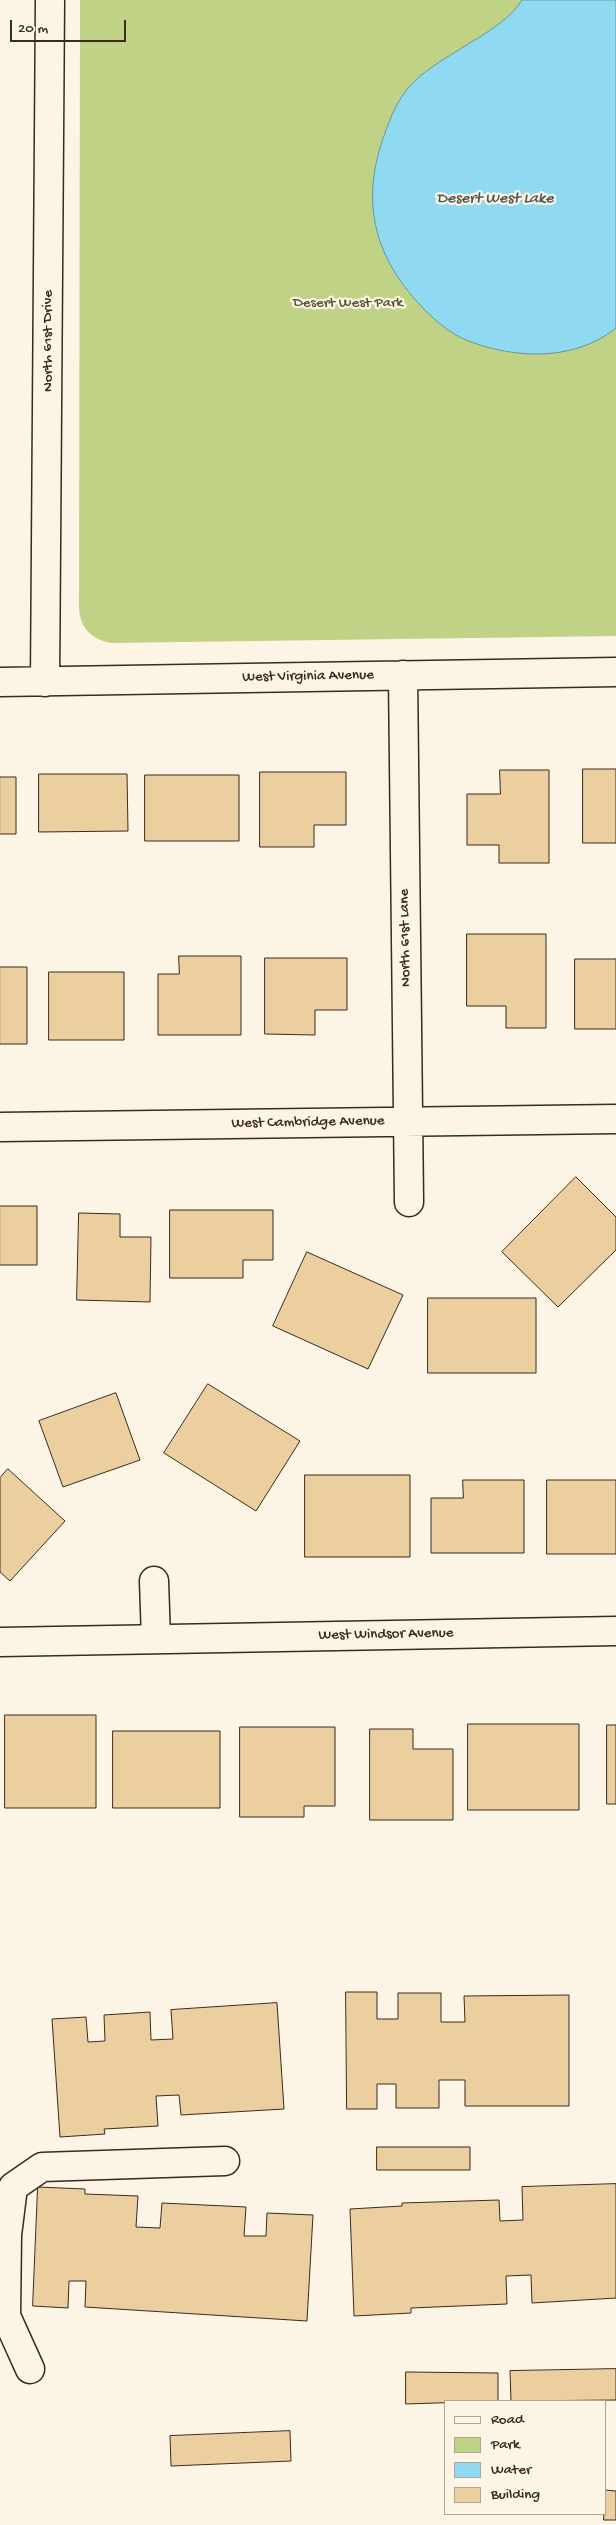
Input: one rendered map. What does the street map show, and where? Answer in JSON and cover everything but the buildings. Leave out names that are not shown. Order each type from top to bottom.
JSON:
[{"type":"street","name":"North 61st Drive","points":[[45,682],[50,0]]},
{"type":"street","name":"West Virginia Avenue","points":[[0,682],[616,672]]},
{"type":"street","name":"North 61st Lane","points":[[403,675],[409,1202]]},
{"type":"street","name":"West Cambridge Avenue","points":[[0,1127],[616,1120]]},
{"type":"street","points":[[154,1582],[156,1639]]},
{"type":"street","name":"West Windsor Avenue","points":[[0,1642],[616,1631]]},
{"type":"street","points":[[30,2369],[6,2316],[7,2184],[42,2167],[225,2161]]},
{"type":"green space","name":"Desert West Park","points":[[80,0],[616,0],[616,636],[111,643],[98,639],[88,632],[84,627],[79,608]]},
{"type":"water","name":"Desert West Lake","points":[[522,0],[616,0],[616,328],[585,346],[568,351],[532,354],[497,350],[471,342],[455,334],[434,319],[405,287],[392,267],[382,247],[376,226],[373,204],[373,181],[377,158],[392,115],[405,92],[421,75],[436,64],[501,23]]}]
